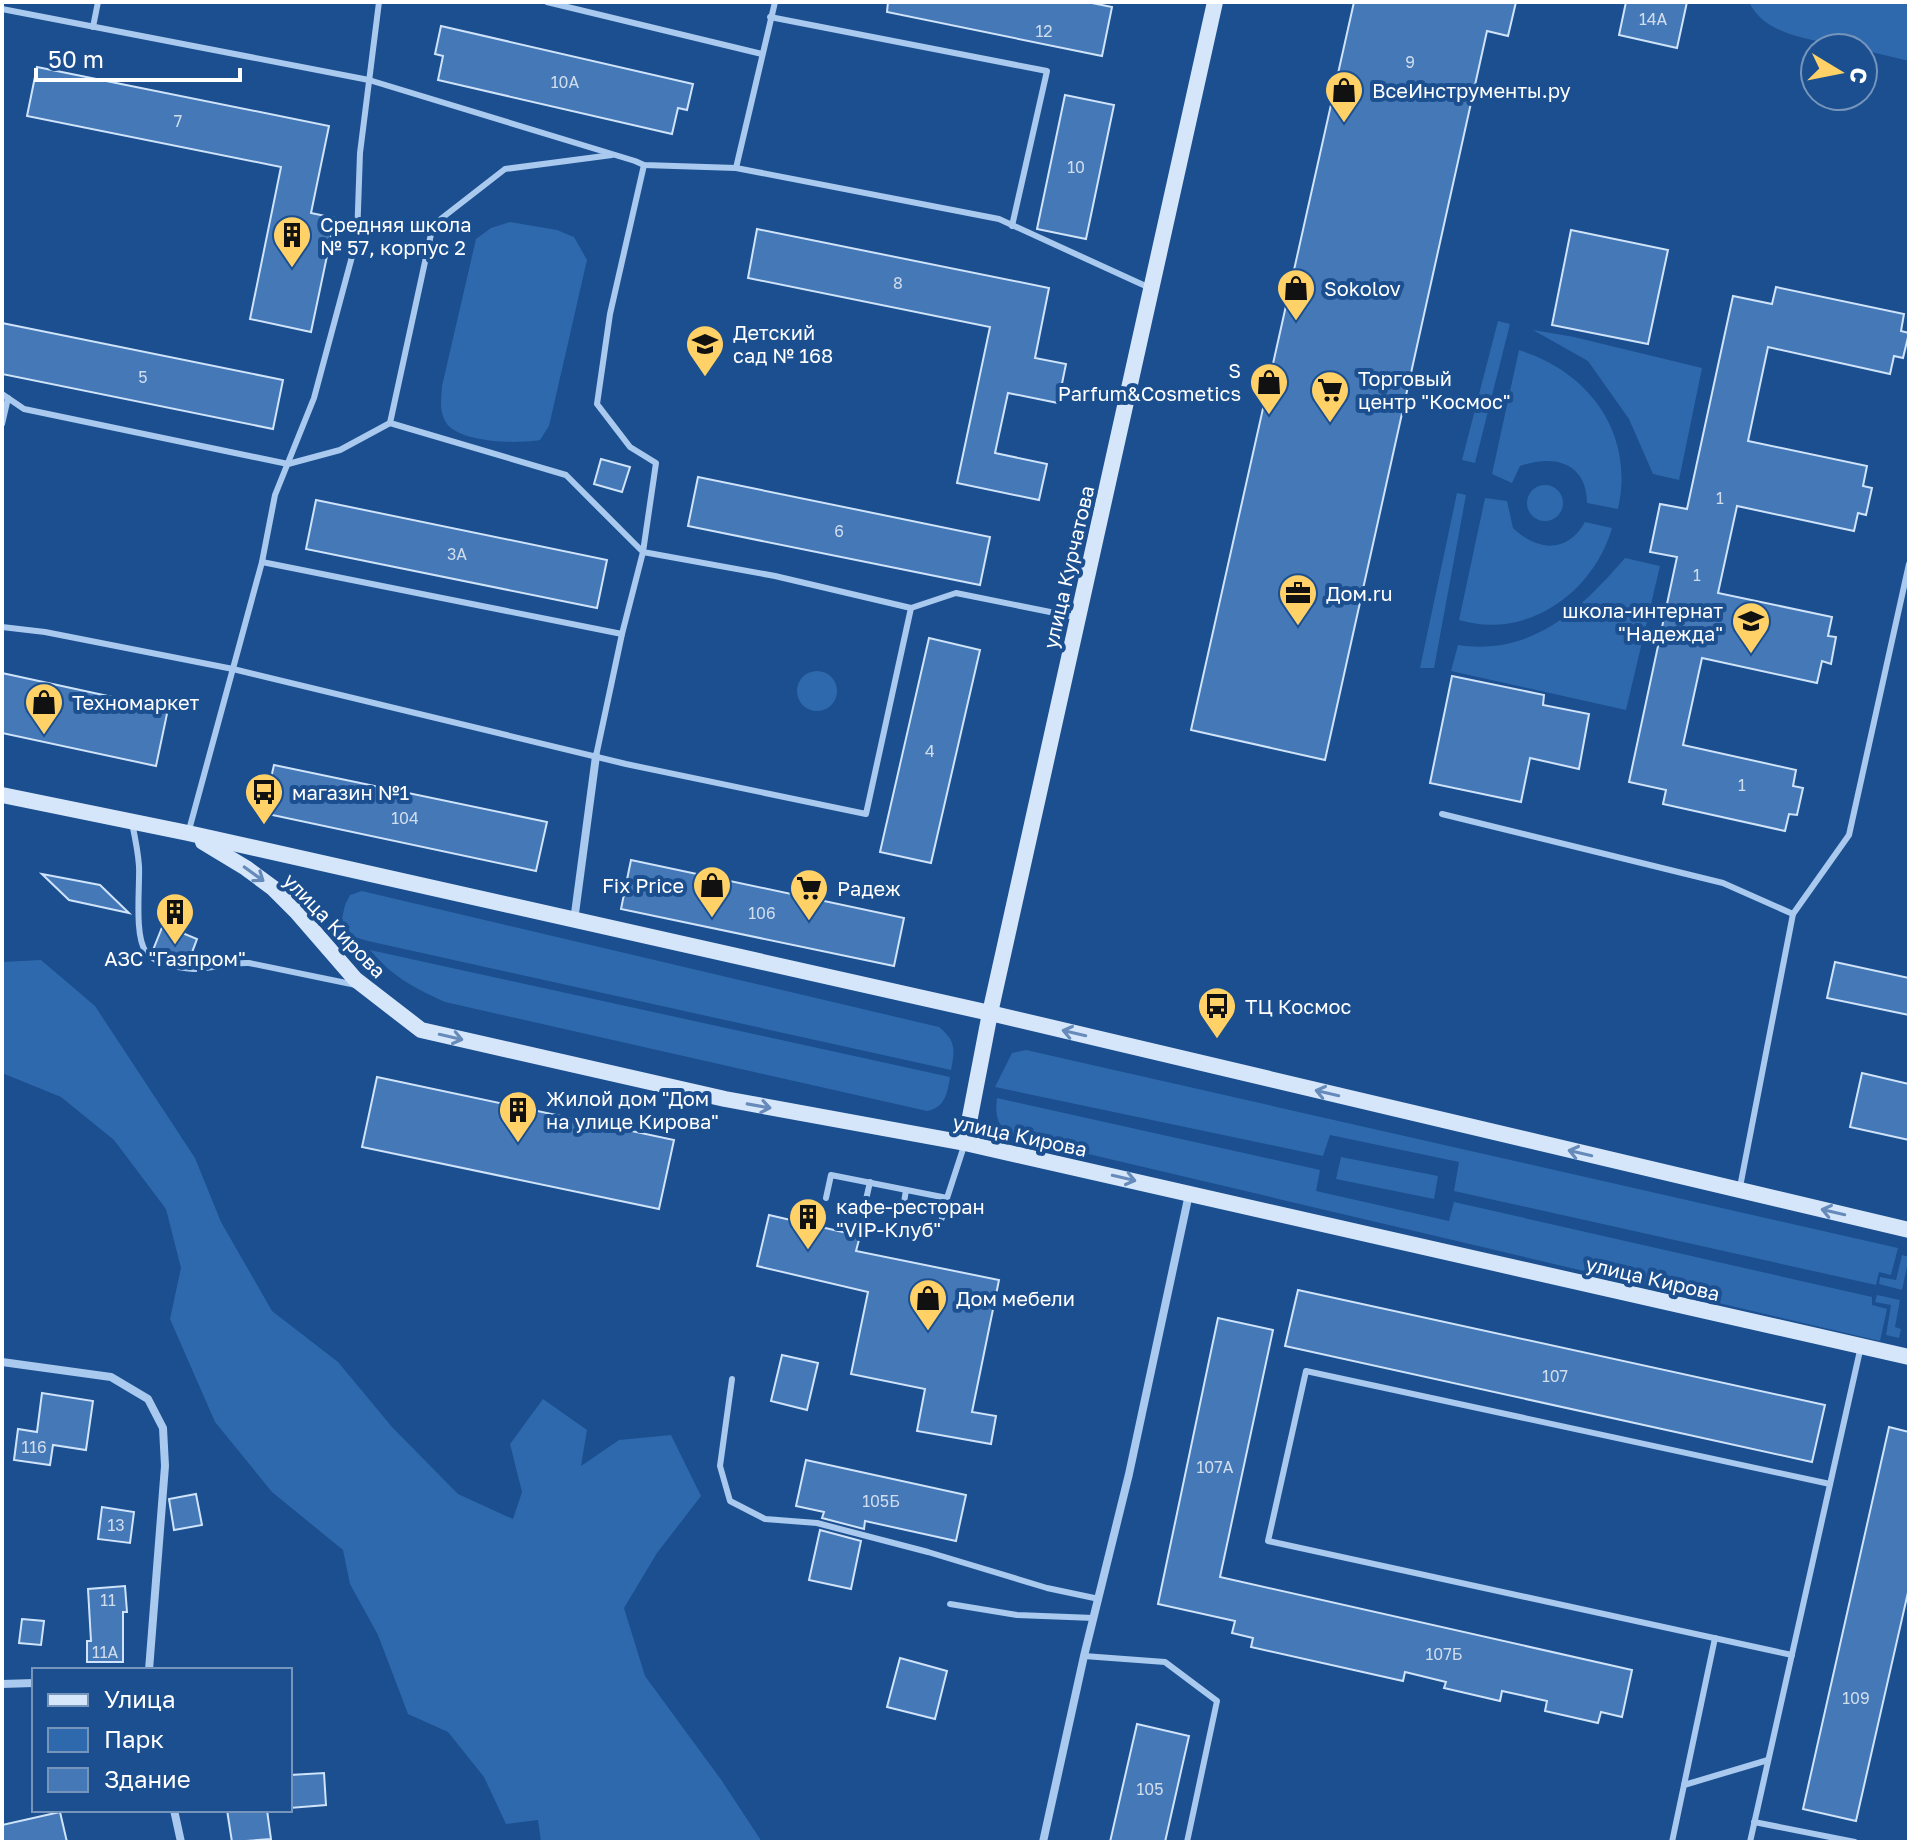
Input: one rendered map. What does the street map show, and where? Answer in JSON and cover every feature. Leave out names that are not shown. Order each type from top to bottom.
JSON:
[{"type":"main road","name":"улица Курчатова","points":[[965,1143],[990,1013],[1215,2]]},
{"type":"main road","name":"улица Кирова","points":[[2,795],[188,833],[990,1013],[1909,1230]]},
{"type":"main road","name":"улица Кирова","points":[[188,833],[273,888],[355,979],[421,1030],[725,1099],[965,1143],[1909,1357]]},
{"type":"street","points":[[574,921],[596,756]]},
{"type":"street","points":[[1043,1842],[1084,1656],[1129,1474],[1189,1193]]},
{"type":"street","points":[[2,1362],[111,1377],[148,1399],[163,1428],[165,1466],[149,1668]]},
{"type":"street","points":[[2,1684],[32,1683]]},
{"type":"street","points":[[174,1812],[181,1842]]},
{"type":"lane","points":[[93,27],[98,2]]},
{"type":"lane","points":[[188,833],[262,562],[275,495],[314,398],[357,238],[360,153],[379,2]]},
{"type":"lane","points":[[547,2],[762,54]]},
{"type":"lane","points":[[736,168],[775,2]]},
{"type":"lane","points":[[2,9],[369,80],[644,165],[736,168],[999,219],[1151,289]]},
{"type":"lane","points":[[770,17],[1047,71],[1012,226]]},
{"type":"lane","points":[[390,423],[433,225],[505,169],[614,154]]},
{"type":"lane","points":[[596,756],[643,552],[656,463],[630,447],[597,404],[610,314],[644,165]]},
{"type":"lane","points":[[2,424],[5,396],[24,409],[288,464],[340,450],[390,423],[566,475],[643,552],[775,576],[911,608],[956,593],[1077,617]]},
{"type":"lane","points":[[262,562],[622,634]]},
{"type":"lane","points":[[1739,1190],[1793,914],[1849,835],[1909,564]]},
{"type":"lane","points":[[2,627],[45,632],[233,669],[596,756],[866,814],[911,608]]},
{"type":"lane","points":[[1442,814],[1723,883],[1793,914]]},
{"type":"lane","points":[[132,823],[139,866],[139,927],[145,951],[151,956],[191,969],[234,962],[249,963],[365,987]]},
{"type":"lane","points":[[942,1218],[965,1143]]},
{"type":"lane","points":[[826,1198],[831,1175],[947,1198]]},
{"type":"lane","points":[[865,1204],[870,1182]]},
{"type":"lane","points":[[903,1209],[906,1190]]},
{"type":"lane","points":[[1750,1842],[1861,1346]]},
{"type":"lane","points":[[1792,1655],[1268,1541],[1306,1371],[1830,1484]]},
{"type":"lane","points":[[732,1379],[720,1466],[730,1501],[765,1519],[817,1523],[1047,1588],[1099,1599]]},
{"type":"lane","points":[[950,1604],[1017,1615],[1094,1618]]},
{"type":"lane","points":[[1672,1842],[1715,1638]]},
{"type":"lane","points":[[1084,1656],[1165,1662],[1217,1701],[1187,1842]]},
{"type":"lane","points":[[1684,1785],[1768,1760]]},
{"type":"lane","points":[[1754,1822],[1855,1842]]},
{"type":"green space","points":[[1749,2],[1909,2],[1909,61],[1879,54],[1879,32],[1799,32],[1799,37],[1780,30],[1757,14]]},
{"type":"green space","points":[[510,222],[557,230],[574,237],[587,260],[549,426],[540,440],[505,442],[477,438],[454,430],[447,424],[441,406],[442,386],[476,239],[491,228]]},
{"type":"green space","points":[[1498,321],[1510,324],[1475,463],[1462,460]]},
{"type":"green space","points":[[1533,330],[1702,368],[1679,480],[1653,474],[1629,419],[1588,361]]},
{"type":"green space","points":[[1519,350],[1567,374],[1586,390],[1602,410],[1620,456],[1622,482],[1618,509],[1587,503],[1581,478],[1575,470],[1556,462],[1532,462],[1520,466],[1512,483],[1492,474]]},
{"type":"green space","points":[[1545,485],[1558,490],[1563,503],[1558,516],[1545,521],[1532,516],[1527,503],[1532,490]]},
{"type":"green space","points":[[1457,493],[1466,495],[1434,668],[1420,668]]},
{"type":"green space","points":[[1485,498],[1507,501],[1513,528],[1542,545],[1551,546],[1570,540],[1585,522],[1612,528],[1603,552],[1590,573],[1554,606],[1532,617],[1508,623],[1484,624],[1459,620]]},
{"type":"green space","points":[[1625,558],[1660,566],[1626,710],[1451,671],[1458,645],[1485,647],[1531,636],[1572,611]]},
{"type":"green space","points":[[817,671],[831,677],[837,691],[831,705],[817,711],[803,705],[797,691],[803,677]]},
{"type":"green space","points":[[362,891],[939,1027],[953,1046],[951,1070],[348,935],[341,923],[345,905],[350,895]]},
{"type":"green space","points":[[370,950],[950,1077],[948,1089],[938,1107],[927,1111],[445,1002],[404,980]]},
{"type":"green space","points":[[41,960],[95,1006],[195,1158],[221,1222],[272,1311],[338,1362],[392,1427],[458,1494],[513,1519],[522,1492],[510,1444],[543,1399],[587,1430],[581,1466],[619,1440],[671,1435],[701,1496],[657,1553],[624,1608],[645,1676],[722,1781],[762,1842],[541,1842],[538,1820],[506,1824],[484,1777],[448,1732],[408,1714],[378,1635],[350,1584],[343,1550],[272,1492],[215,1422],[170,1319],[181,1268],[166,1209],[114,1140],[61,1097],[2,1073],[2,962]]},
{"type":"green space","points":[[1026,1050],[1898,1248],[1891,1275],[1879,1272],[1876,1285],[1454,1191],[1459,1162],[1330,1135],[1323,1156],[995,1087],[1012,1053]]},
{"type":"green space","points":[[997,1098],[1320,1170],[1316,1191],[1449,1221],[1454,1202],[1872,1297],[1872,1305],[1887,1309],[1880,1341],[1008,1135],[998,1118]]},
{"type":"green space","points":[[1341,1157],[1438,1176],[1434,1199],[1336,1179]]},
{"type":"green space","points":[[1902,1255],[1909,1257],[1902,1290],[1879,1284],[1880,1277],[1896,1280]]},
{"type":"green space","points":[[1877,1295],[1900,1300],[1895,1327],[1901,1329],[1899,1338],[1886,1335],[1891,1305],[1875,1302]]},
{"type":"building","points":[[888,2],[1087,2],[1112,7],[1102,56],[887,12]]},
{"type":"building","name":"Торговый центр \"Космос\"","points":[[1354,2],[1516,2],[1508,36],[1487,31],[1325,760],[1191,730]]},
{"type":"building","points":[[1626,2],[1687,2],[1677,48],[1619,35]]},
{"type":"building","points":[[441,26],[693,84],[687,110],[678,108],[672,134],[438,80],[443,56],[435,54]]},
{"type":"building","points":[[37,67],[329,126],[311,213],[335,218],[311,332],[250,319],[281,167],[27,116]]},
{"type":"building","points":[[1065,95],[1114,105],[1086,239],[1037,229]]},
{"type":"building","points":[[757,229],[1049,288],[1035,358],[1066,364],[1058,403],[1008,393],[995,453],[1047,464],[1039,500],[957,483],[990,327],[748,278]]},
{"type":"building","points":[[1571,230],[1668,250],[1648,344],[1552,325]]},
{"type":"building","points":[[1776,287],[1904,314],[1901,331],[1909,333],[1903,358],[1894,356],[1890,374],[1768,347],[1748,441],[1867,466],[1863,486],[1872,488],[1866,515],[1858,513],[1854,531],[1737,506],[1718,593],[1832,617],[1828,636],[1836,637],[1831,664],[1822,661],[1817,683],[1702,658],[1683,745],[1796,770],[1793,786],[1803,788],[1797,815],[1789,814],[1785,831],[1663,804],[1666,790],[1629,782],[1677,557],[1650,552],[1660,504],[1687,509],[1733,296],[1772,304]]},
{"type":"building","points":[[2,323],[283,380],[273,429],[2,374]]},
{"type":"building","points":[[601,459],[630,467],[622,492],[594,484]]},
{"type":"building","points":[[698,477],[990,537],[980,585],[688,526]]},
{"type":"building","points":[[316,500],[607,560],[597,608],[306,549]]},
{"type":"building","points":[[929,638],[980,650],[931,863],[880,852]]},
{"type":"building","points":[[2,673],[168,709],[156,766],[2,733]]},
{"type":"building","points":[[1452,676],[1544,695],[1543,705],[1589,714],[1579,769],[1530,758],[1521,802],[1430,783]]},
{"type":"building","points":[[274,765],[547,822],[536,871],[263,813]]},
{"type":"building","points":[[631,860],[904,918],[894,966],[621,909]]},
{"type":"building","points":[[42,874],[100,885],[129,913],[69,900]]},
{"type":"building","name":"АЗС \"Газпром\"","points":[[163,925],[197,939],[188,963],[169,959],[153,950]]},
{"type":"building","points":[[1835,962],[1909,978],[1909,1015],[1827,998]]},
{"type":"building","points":[[1862,1073],[1909,1084],[1909,1140],[1850,1127]]},
{"type":"building","name":"Жилой дом \"Дом на улице Кирова\"","points":[[377,1077],[674,1140],[659,1209],[362,1147]]},
{"type":"building","points":[[769,1215],[860,1236],[856,1251],[999,1280],[972,1412],[996,1416],[991,1444],[917,1431],[925,1389],[851,1374],[868,1292],[757,1266]]},
{"type":"building","points":[[1298,1290],[1825,1405],[1812,1462],[1285,1346]]},
{"type":"building","points":[[1218,1318],[1273,1330],[1220,1577],[1632,1670],[1622,1717],[1601,1712],[1598,1723],[1545,1711],[1547,1701],[1502,1691],[1500,1701],[1444,1688],[1446,1682],[1405,1672],[1403,1681],[1251,1647],[1253,1638],[1232,1633],[1235,1621],[1158,1604]]},
{"type":"building","points":[[782,1355],[818,1363],[807,1410],[771,1401]]},
{"type":"building","points":[[42,1393],[93,1401],[86,1450],[53,1445],[50,1465],[14,1460],[18,1429],[37,1432]]},
{"type":"building","points":[[1889,1427],[1909,1432],[1909,1588],[1856,1821],[1803,1809]]},
{"type":"building","points":[[806,1460],[966,1495],[956,1541],[865,1521],[864,1529],[822,1518],[824,1512],[796,1506]]},
{"type":"building","points":[[196,1494],[202,1525],[174,1530],[169,1499]]},
{"type":"building","points":[[102,1507],[134,1512],[130,1543],[98,1539]]},
{"type":"building","points":[[820,1530],[861,1541],[851,1589],[809,1580]]},
{"type":"building","points":[[125,1586],[127,1612],[123,1612],[123,1662],[87,1662],[87,1641],[91,1641],[88,1589]]},
{"type":"building","points":[[22,1619],[44,1621],[41,1645],[19,1643]]},
{"type":"building","points":[[900,1658],[947,1671],[935,1719],[887,1707]]},
{"type":"building","points":[[1137,1724],[1189,1736],[1165,1842],[1110,1842]]},
{"type":"building","points":[[324,1773],[326,1805],[292,1808],[292,1775]]},
{"type":"building","points":[[60,1812],[67,1842],[2,1842],[2,1825]]},
{"type":"building","points":[[227,1812],[267,1812],[271,1839],[232,1842]]},
{"type":"place","name":"ВсеИнструменты.ру","points":[[1344,124]]},
{"type":"place","name":"Средняя школа № 57, корпус 2","points":[[292,269]]},
{"type":"place","name":"Sokolov","points":[[1296,322]]},
{"type":"place","name":"Детский сад № 168","points":[[705,378]]},
{"type":"place","name":"S Parfum&Cosmetics","points":[[1269,416]]},
{"type":"place","name":"Торговый центр \"Космос\"","points":[[1330,424]]},
{"type":"place","name":"Дом.ru","points":[[1298,627]]},
{"type":"place","name":"школа-интернат \"Надежда\"","points":[[1751,655]]},
{"type":"place","name":"Техномаркет","points":[[44,736]]},
{"type":"place","name":"магазин №1","points":[[264,826]]},
{"type":"place","name":"Fix Price","points":[[712,919]]},
{"type":"place","name":"Радеж","points":[[809,922]]},
{"type":"place","name":"АЗС \"Газпром\"","points":[[175,946]]},
{"type":"place","name":"ТЦ Космос","points":[[1217,1040]]},
{"type":"place","name":"Жилой дом \"Дом на улице Кирова\"","points":[[518,1144]]},
{"type":"place","name":"кафе-ресторан \"VIP-Клуб\"","points":[[808,1251]]},
{"type":"place","name":"Дом мебели","points":[[928,1332]]}]
